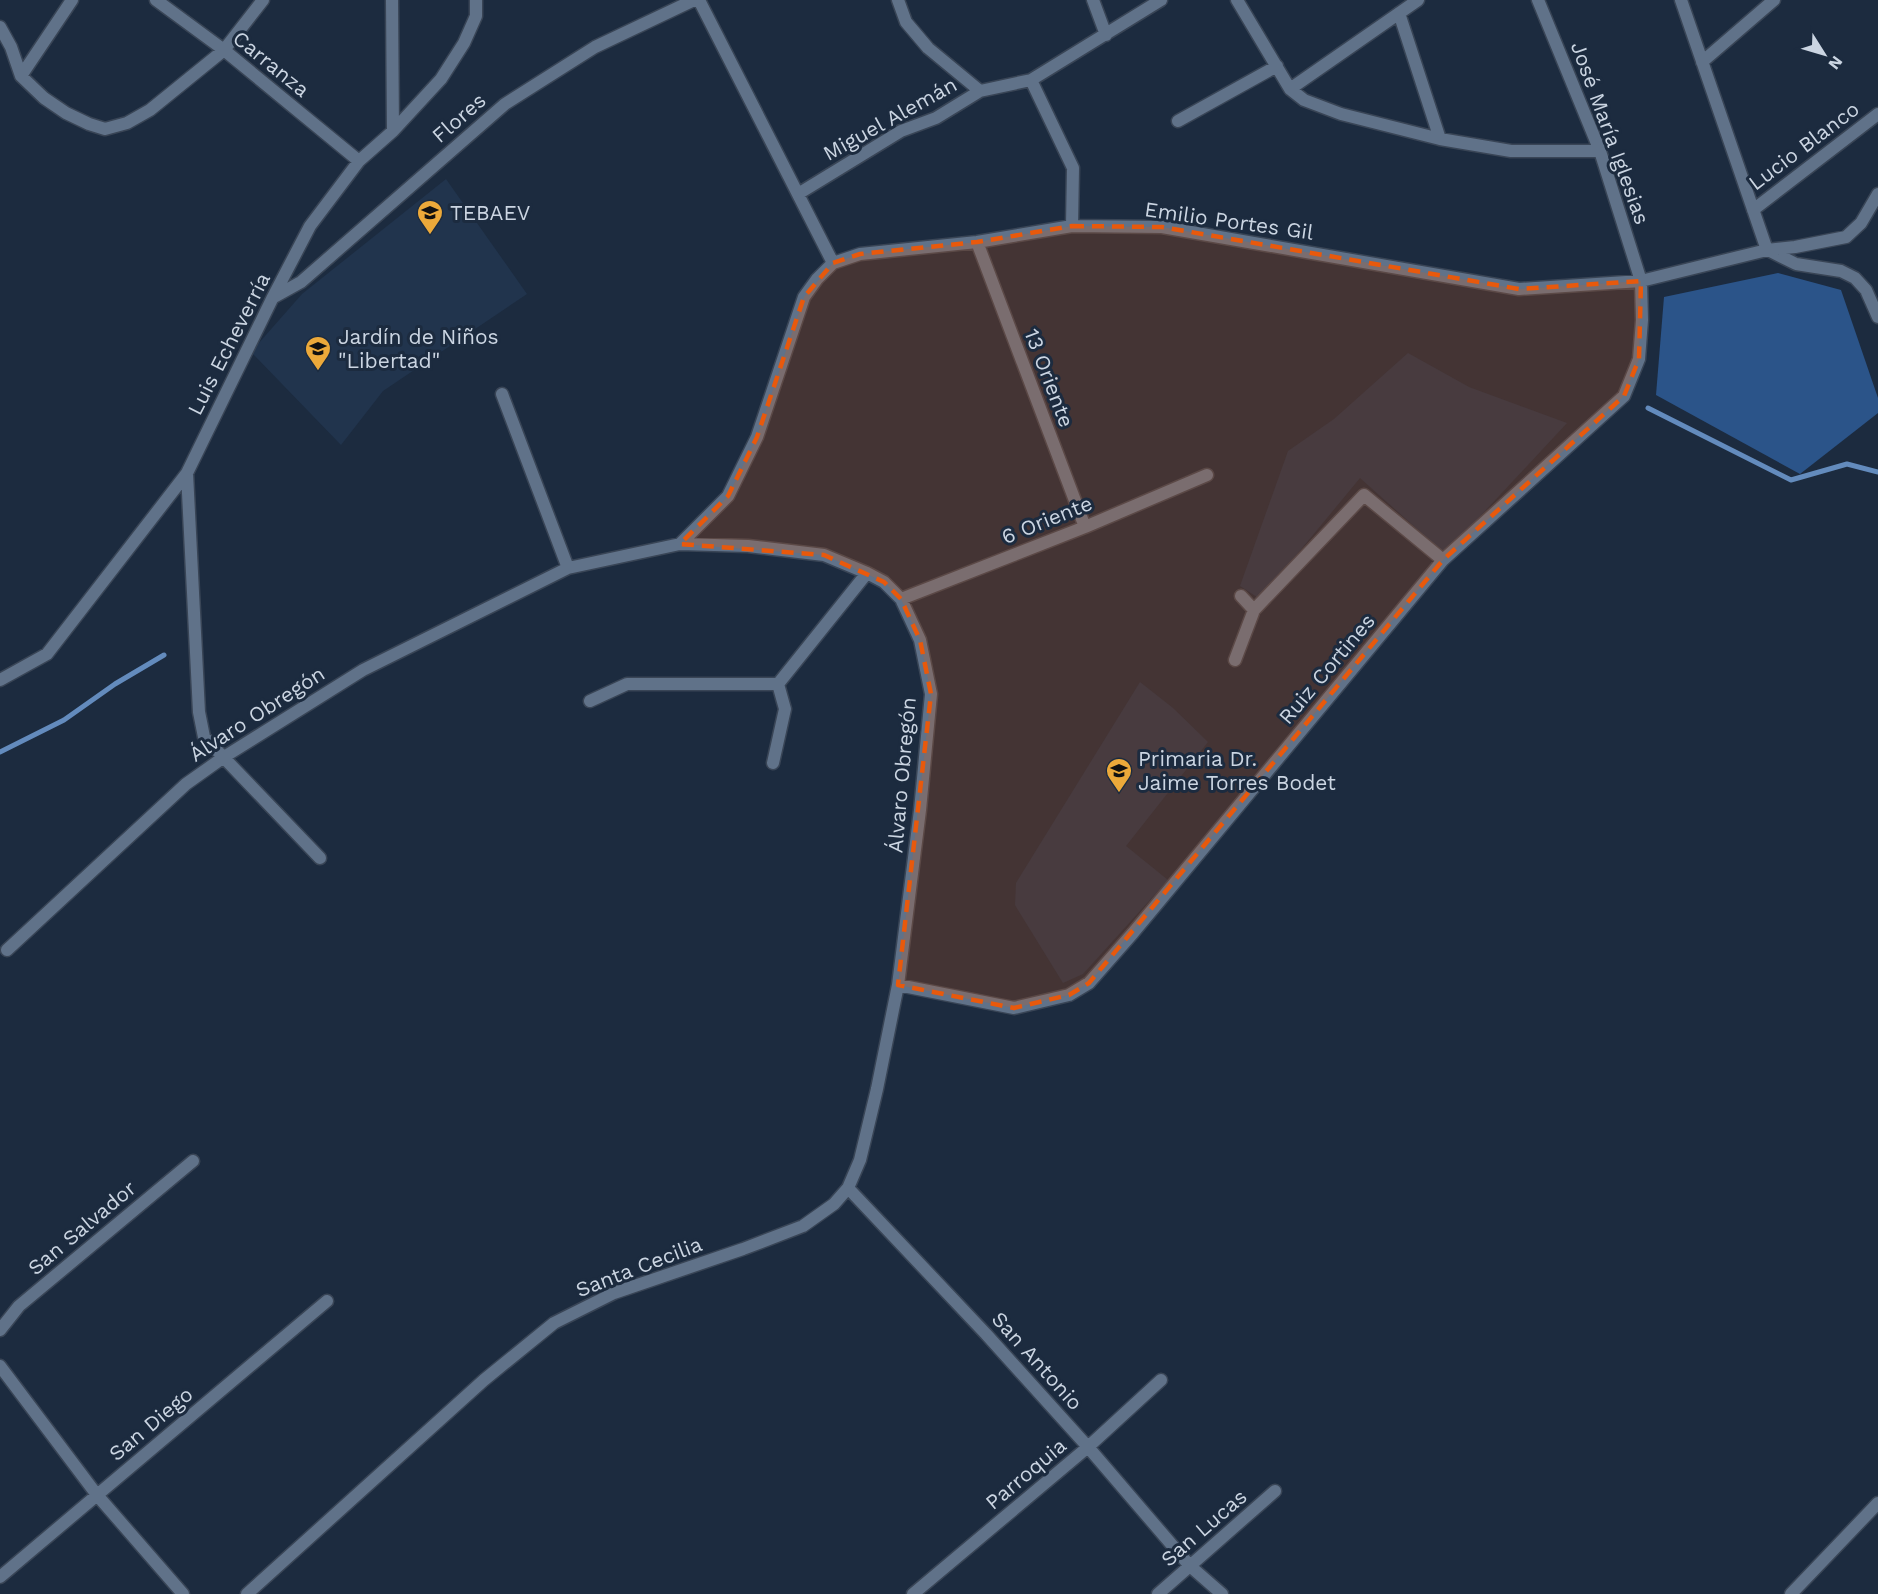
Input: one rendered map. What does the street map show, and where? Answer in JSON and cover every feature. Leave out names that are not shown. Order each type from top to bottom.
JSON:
[{"type":"street","points":[[21,76],[72,0]]},
{"type":"street","name":"Carranza","points":[[156,0],[224,50],[359,161]]},
{"type":"street","points":[[0,27],[11,47],[21,76],[44,98],[66,112],[89,124],[105,129],[127,123],[150,110],[224,50],[263,0]]},
{"type":"street","points":[[392,0],[393,131]]},
{"type":"street","name":"Luis Echeverría","points":[[320,858],[204,737],[199,712],[187,473],[310,226],[359,161],[393,131],[441,79],[464,43],[476,16],[476,0]]},
{"type":"street","name":"Flores","points":[[273,297],[301,282],[505,104],[595,47],[694,0]]},
{"type":"street","points":[[680,544],[728,496],[757,437],[804,297],[833,263],[699,0]]},
{"type":"street","points":[[898,0],[906,21],[928,48],[980,92]]},
{"type":"street","points":[[1093,0],[1106,35]]},
{"type":"street","name":"Miguel Alemán","points":[[798,194],[901,131],[936,118],[980,92],[1031,80],[1161,0]]},
{"type":"street","points":[[1237,0],[1290,89],[1304,100],[1341,114],[1440,140],[1511,151],[1600,151]]},
{"type":"street","points":[[1290,89],[1418,0]]},
{"type":"street","name":"José María Iglesias","points":[[1538,0],[1600,151],[1641,281]]},
{"type":"street","points":[[1681,0],[1767,250],[1796,264],[1841,271],[1855,278],[1866,290],[1878,317]]},
{"type":"street","points":[[1702,62],[1774,0]]},
{"type":"street","points":[[1399,14],[1440,140]]},
{"type":"street","points":[[1178,121],[1277,66]]},
{"type":"street","points":[[1031,80],[1073,168],[1072,226]]},
{"type":"street","name":"Lucio Blanco","points":[[1753,210],[1878,114]]},
{"type":"street","points":[[1767,250],[1846,237],[1861,223],[1878,194]]},
{"type":"street","name":"Emilio Portes Gil","points":[[833,263],[860,255],[977,242],[1072,226],[1162,227],[1519,289],[1641,281],[1767,250]]},
{"type":"street","name":"13 Oriente","points":[[977,242],[1085,527]]},
{"type":"street","name":"Ruiz Cortines","points":[[898,985],[1014,1008],[1069,995],[1089,983],[1443,560],[1624,396],[1639,358],[1642,320],[1641,281]]},
{"type":"street","points":[[502,394],[568,568]]},
{"type":"street","points":[[0,680],[47,654],[187,473]]},
{"type":"street","name":"6 Oriente","points":[[901,599],[1085,527],[1207,475]]},
{"type":"street","points":[[1236,660],[1254,610],[1364,495],[1443,560]]},
{"type":"street","name":"Álvaro Obregón","points":[[8,950],[186,784],[224,757],[363,670],[568,568],[680,544],[748,546],[824,555],[884,582],[901,599],[920,640],[931,694],[920,810],[898,985]]},
{"type":"street","points":[[778,684],[867,573]]},
{"type":"street","points":[[1241,596],[1254,610]]},
{"type":"street","points":[[590,701],[627,684],[778,684]]},
{"type":"street","points":[[773,763],[785,709],[778,684]]},
{"type":"street","name":"Santa Cecilia","points":[[247,1594],[484,1380],[554,1323],[614,1293],[803,1226],[834,1204],[848,1188],[860,1160],[898,985]]},
{"type":"street","name":"San Salvador","points":[[0,1330],[19,1306],[193,1161]]},
{"type":"street","name":"San Antonio","points":[[848,1188],[986,1334],[1088,1447],[1190,1566],[1222,1594]]},
{"type":"street","name":"San Diego","points":[[0,1577],[327,1301]]},
{"type":"street","points":[[0,1366],[97,1495],[183,1594]]},
{"type":"street","name":"Parroquia","points":[[913,1594],[1088,1447],[1161,1380]]},
{"type":"street","name":"San Lucas","points":[[1158,1594],[1275,1491]]},
{"type":"street","points":[[1791,1594],[1878,1503]]},
{"type":"highlighted area","points":[[1072,226],[1162,227],[1519,289],[1641,281],[1639,359],[1624,396],[1443,560],[1089,983],[1069,995],[1014,1008],[898,985],[931,694],[920,640],[901,599],[884,582],[824,555],[680,544],[728,496],[757,437],[804,297],[833,263],[860,254],[977,242]]},
{"type":"shaded area","name":"TEBAEV","points":[[446,179],[527,294],[383,391],[341,445],[251,352],[302,294]]},
{"type":"shaded area","points":[[1778,273],[1841,290],[1878,398],[1878,413],[1800,474],[1656,395],[1664,297]]},
{"type":"shaded area","points":[[1408,353],[1469,387],[1567,423],[1445,554],[1360,478],[1260,599],[1240,586],[1288,451],[1334,419]]},
{"type":"shaded area","name":"Primaria Dr. Jaime Torres Bodet","points":[[1140,682],[1173,708],[1208,742],[1126,846],[1168,880],[1083,974],[1063,983],[1015,905],[1016,883]]},
{"type":"waterway","points":[[1648,408],[1791,480],[1847,464],[1878,472]]},
{"type":"waterway","points":[[0,752],[64,720],[115,684],[164,655]]},
{"type":"place","name":"TEBAEV","points":[[430,236]]},
{"type":"place","name":"Jardín de Niños \"Libertad\"","points":[[318,372]]},
{"type":"place","name":"Primaria Dr. Jaime Torres Bodet","points":[[1119,794]]}]
